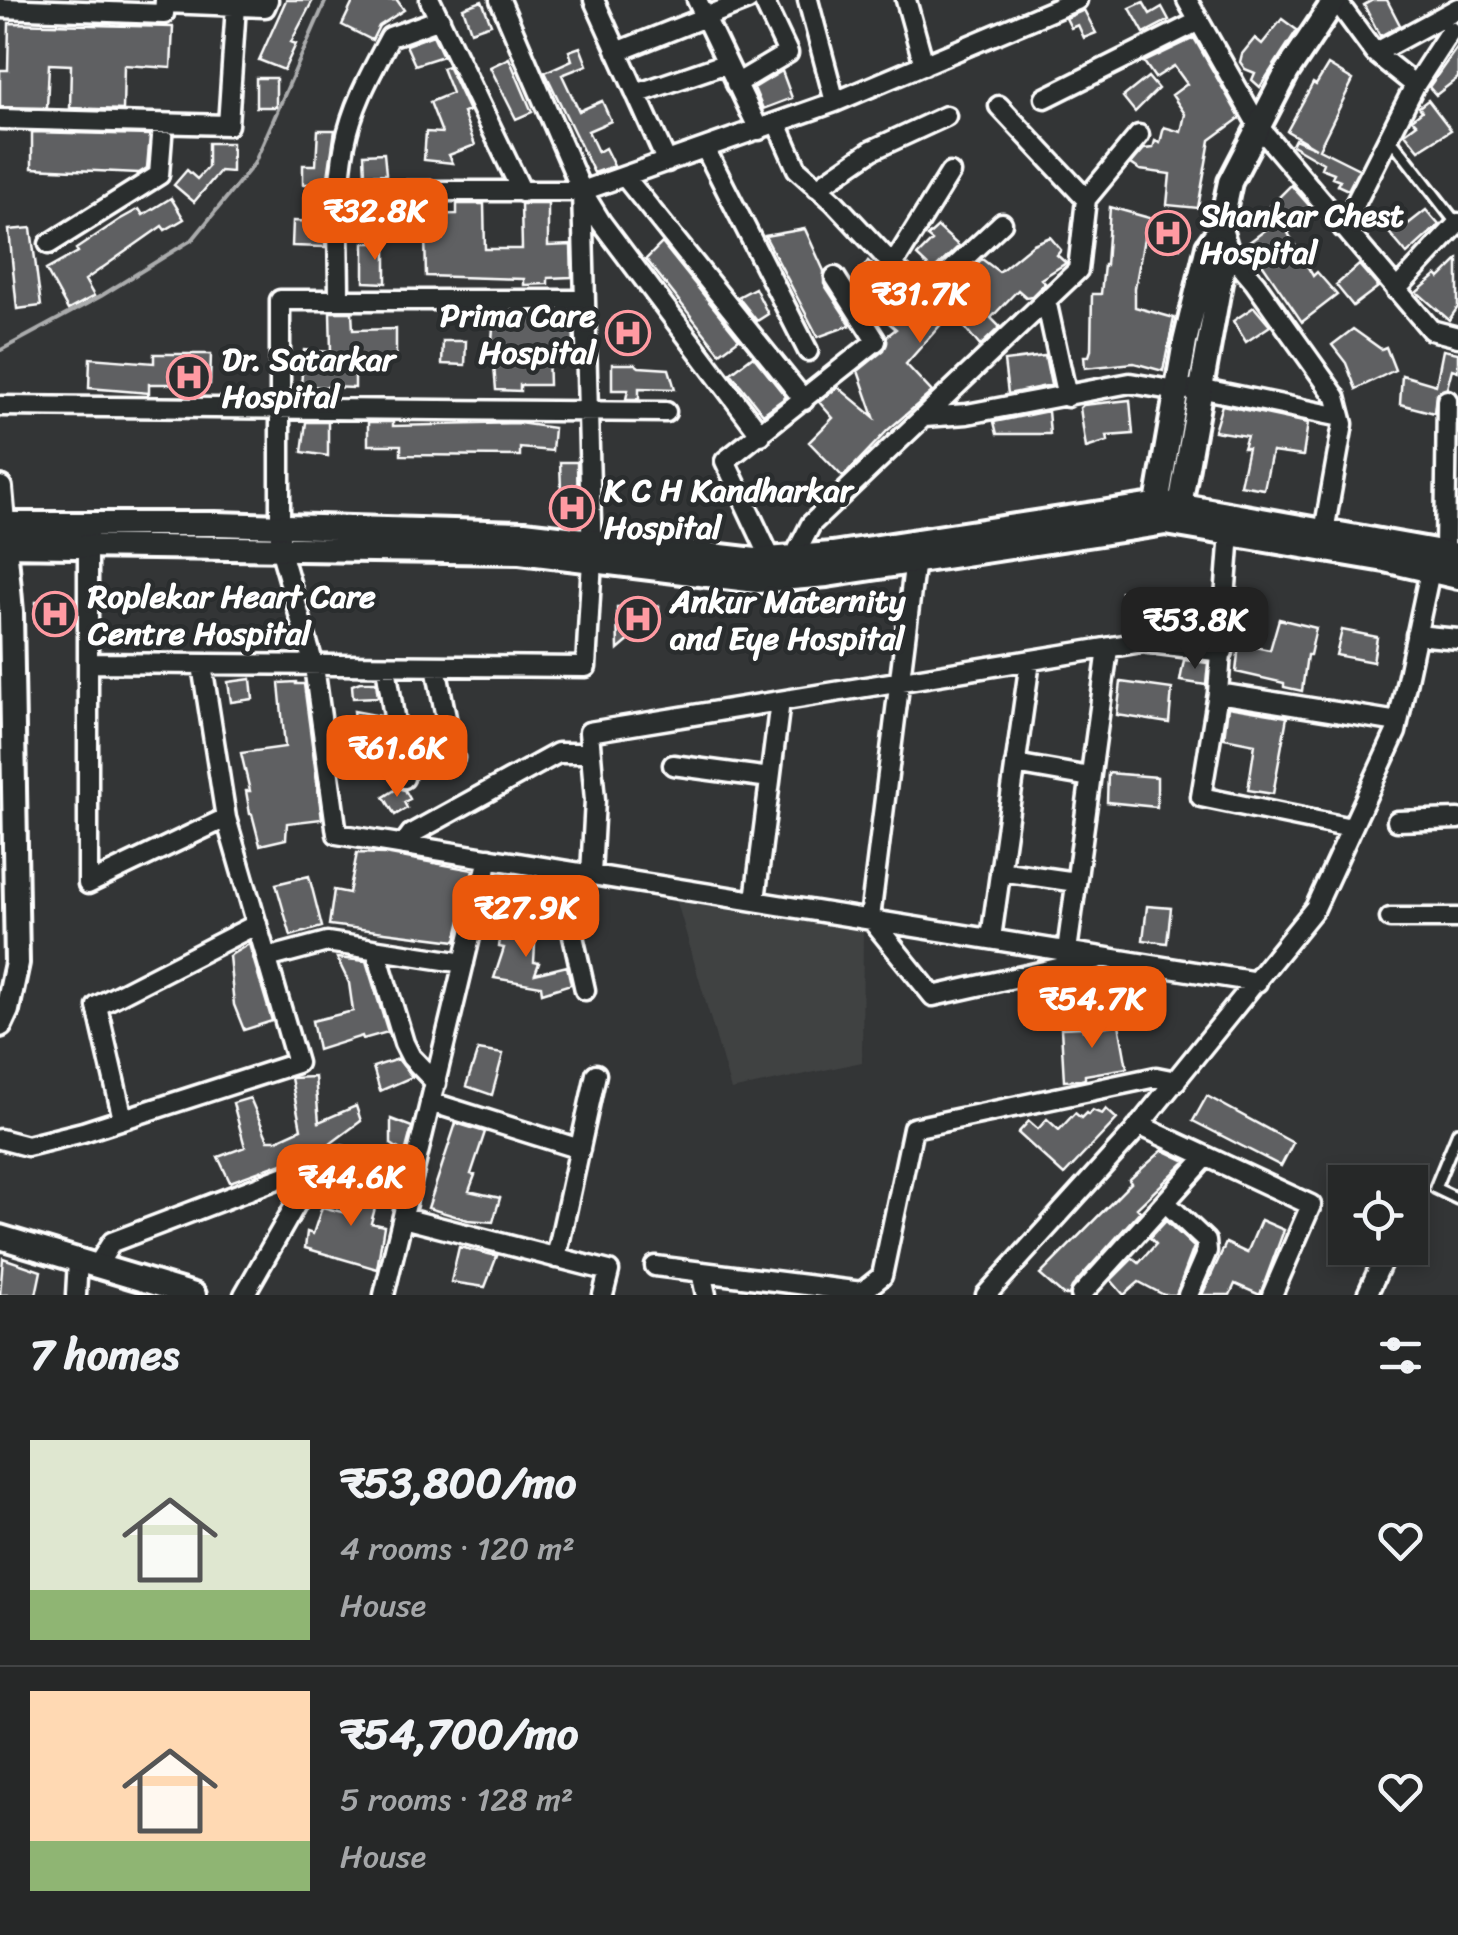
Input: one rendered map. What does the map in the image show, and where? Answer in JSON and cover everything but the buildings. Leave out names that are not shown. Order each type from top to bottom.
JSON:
[{"type":"street","points":[[0,8],[164,14],[164,2],[265,7],[268,0]]},
{"type":"street","points":[[430,0],[522,192]]},
{"type":"street","points":[[500,0],[582,192],[760,435]]},
{"type":"street","points":[[696,0],[758,130]]},
{"type":"street","points":[[617,52],[748,0]]},
{"type":"street","points":[[736,84],[788,53],[763,0]]},
{"type":"street","points":[[808,0],[835,102]]},
{"type":"street","points":[[339,191],[582,192],[835,102],[924,64],[1031,9],[1077,0]]},
{"type":"street","points":[[1187,0],[1259,127],[1431,330],[1458,337]]},
{"type":"street","points":[[912,1],[924,64]]},
{"type":"street","points":[[600,2],[617,52],[667,162]]},
{"type":"street","points":[[1168,511],[1230,182],[1328,3],[1375,53],[1415,85]]},
{"type":"street","points":[[0,119],[228,125],[236,6]]},
{"type":"street","points":[[339,300],[339,191],[346,141],[367,78],[390,37],[440,19]]},
{"type":"street","points":[[1045,98],[1198,20]]},
{"type":"street","points":[[1375,53],[1453,23]]},
{"type":"street","points":[[1343,228],[1415,85],[1453,23]]},
{"type":"street","points":[[636,94],[727,63]]},
{"type":"street","points":[[999,106],[1086,199]]},
{"type":"street","points":[[818,188],[872,150],[946,116]]},
{"type":"street","points":[[777,123],[797,169],[923,298],[1002,223]]},
{"type":"street","points":[[50,244],[159,175],[164,124]]},
{"type":"street","points":[[784,565],[811,524],[1078,270],[1086,199],[1139,135]]},
{"type":"street","points":[[705,148],[808,351]]},
{"type":"street","points":[[893,265],[950,173]]},
{"type":"street","points":[[625,176],[804,400]]},
{"type":"street","points":[[88,663],[586,667],[592,550],[582,192]]},
{"type":"street","points":[[1396,290],[1457,224]]},
{"type":"street","points":[[1218,242],[1254,283],[1336,396],[1343,424],[1323,539]]},
{"type":"street","points":[[784,565],[725,461],[876,341],[835,277]]},
{"type":"street","points":[[584,300],[280,300],[280,537],[314,666],[337,834],[1257,982]]},
{"type":"street","points":[[1046,300],[1067,397]]},
{"type":"street","points":[[924,417],[966,414],[1130,383],[1341,417]]},
{"type":"street","points":[[986,1295],[1139,1126],[1314,908],[1398,722],[1416,635],[1444,560],[1447,400]]},
{"type":"street","points":[[0,406],[666,412]]},
{"type":"street","points":[[0,488],[5,602],[8,963],[7,1010],[0,1026]]},
{"type":"street","points":[[1168,511],[1230,532],[1323,539]]},
{"type":"street","points":[[2,534],[280,537],[524,533],[592,550],[784,565],[916,551],[1168,511],[1444,560],[1458,577]]},
{"type":"street","points":[[1230,532],[1223,652],[1200,797],[1351,828]]},
{"type":"street","points":[[88,535],[88,884],[226,818]]},
{"type":"street","points":[[916,551],[870,918],[933,996],[1106,957]]},
{"type":"street","points":[[1416,635],[1458,639]]},
{"type":"street","points":[[591,874],[595,800],[589,732],[1142,642],[1223,652]]},
{"type":"street","points":[[1067,951],[1108,649]]},
{"type":"street","points":[[990,938],[1030,662]]},
{"type":"street","points":[[0,1139],[27,1146],[298,1062],[226,818],[202,665]]},
{"type":"street","points":[[386,667],[404,778]]},
{"type":"street","points":[[436,667],[454,758]]},
{"type":"street","points":[[1218,693],[1398,722]]},
{"type":"street","points":[[755,900],[780,701]]},
{"type":"street","points":[[403,844],[411,834],[558,753],[591,753]]},
{"type":"street","points":[[1015,764],[1090,777]]},
{"type":"street","points":[[673,765],[770,778]]},
{"type":"street","points":[[1397,821],[1458,818]]},
{"type":"street","points":[[384,1295],[489,858]]},
{"type":"street","points":[[1000,871],[1076,882]]},
{"type":"street","points":[[477,908],[569,918],[585,990]]},
{"type":"street","points":[[1390,918],[1458,918]]},
{"type":"street","points":[[123,1119],[97,1006],[257,924]]},
{"type":"street","points":[[267,958],[327,942],[464,963]]},
{"type":"street","points":[[376,950],[404,1043],[411,1058],[436,1083]]},
{"type":"street","points":[[556,1258],[596,1074]]},
{"type":"street","points":[[655,1266],[801,1290],[863,1294],[882,1276],[914,1128],[1156,1077],[1176,1081]]},
{"type":"street","points":[[430,1102],[580,1148]]},
{"type":"street","points":[[1139,1126],[1311,1206],[1272,1295]]},
{"type":"street","points":[[76,1295],[87,1263],[112,1242],[310,1166],[338,1156],[414,1171]]},
{"type":"street","points":[[1081,1295],[1206,1156]]},
{"type":"street","points":[[244,1295],[308,1183],[310,1166]]},
{"type":"street","points":[[1165,1202],[1206,1242],[1207,1251],[1188,1295]]},
{"type":"street","points":[[403,1218],[608,1271],[603,1295]]},
{"type":"street","points":[[0,1238],[87,1263],[140,1287],[194,1295]]},
{"type":"street","points":[[1366,1295],[1380,1265]]},
{"type":"street","points":[[702,1272],[706,1295]]},
{"type":"lane","points":[[1395,144],[1457,224]]},
{"type":"lane","points":[[1458,1132],[1435,1188],[1458,1199]]},
{"type":"shaded area","name":"Prima Care Hospital","points":[[611,315],[643,317],[646,351],[612,350]]},
{"type":"shaded area","points":[[677,902],[863,923],[862,1062],[731,1090]]},
{"type":"waterway","points":[[1,350],[101,296],[193,239],[254,164],[326,0]]},
{"type":"place","name":"Shankar Chest Hospital","points":[[1168,233]]},
{"type":"place","name":"Prima Care Hospital","points":[[628,333]]},
{"type":"place","name":"Dr. Satarkar Hospital","points":[[189,377]]},
{"type":"place","name":"K C H Kandharkar Hospital","points":[[572,508]]},
{"type":"place","name":"Roplekar Heart Care Centre Hospital","points":[[55,614]]},
{"type":"place","name":"Ankur Maternity and Eye Hospital","points":[[638,619]]}]
